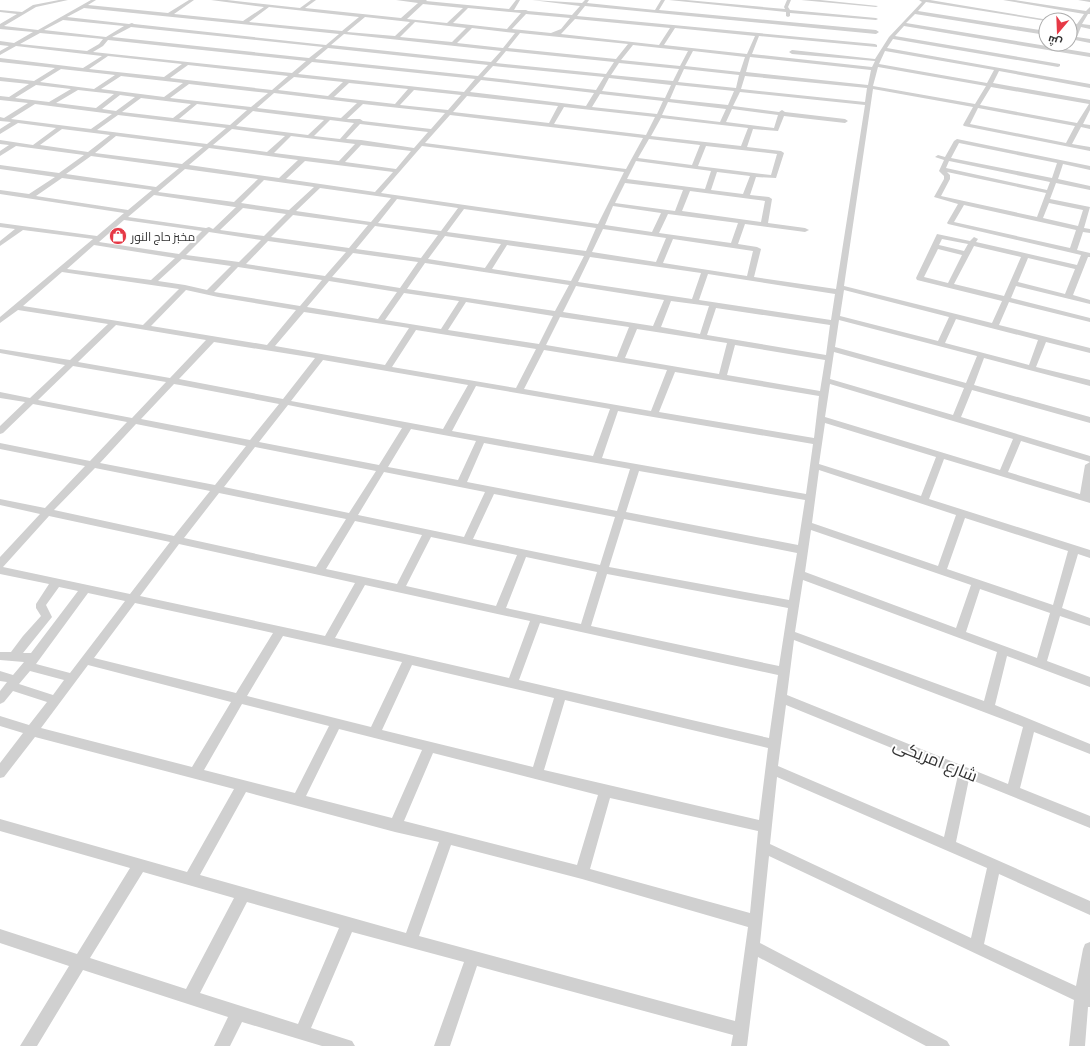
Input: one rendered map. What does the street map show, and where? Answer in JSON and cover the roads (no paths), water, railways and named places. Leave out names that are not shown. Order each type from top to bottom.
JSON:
[{"type":"street","points":[[0,26],[34,6],[66,0]]},
{"type":"street","points":[[0,53],[94,0]]},
{"type":"street","points":[[169,15],[192,0]]},
{"type":"street","points":[[213,0],[661,46],[693,46],[749,55],[873,65]]},
{"type":"street","points":[[248,4],[253,0]]},
{"type":"street","points":[[302,9],[314,0]]},
{"type":"street","points":[[398,0],[424,1],[468,6],[493,6],[526,12],[690,27],[880,48],[1090,86]]},
{"type":"street","points":[[510,10],[518,0]]},
{"type":"street","points":[[535,0],[876,32]]},
{"type":"street","points":[[555,35],[563,30],[587,0]]},
{"type":"street","points":[[656,12],[663,0]]},
{"type":"street","points":[[671,0],[876,19]]},
{"type":"street","points":[[748,7],[751,0]]},
{"type":"street","points":[[786,24],[788,11],[786,7],[789,0]]},
{"type":"street","points":[[803,0],[876,3],[876,32],[880,48]]},
{"type":"street","points":[[921,0],[1038,19]]},
{"type":"street","points":[[740,1046],[756,922],[765,827],[789,634],[803,550],[829,358],[871,87],[873,65],[880,48],[893,37],[925,0]]},
{"type":"street","points":[[1002,13],[1008,0],[1089,11],[1079,26],[1090,27]]},
{"type":"street","points":[[1080,0],[1090,2]]},
{"type":"street","points":[[402,20],[424,1]]},
{"type":"street","points":[[1004,40],[1014,28],[1029,4]]},
{"type":"street","points":[[715,17],[722,5]]},
{"type":"street","points":[[83,6],[505,49],[567,63],[609,76],[738,90],[785,86],[871,87],[1090,127]]},
{"type":"street","points":[[245,22],[268,6]]},
{"type":"street","points":[[449,24],[468,6]]},
{"type":"street","points":[[0,11],[22,14]]},
{"type":"street","points":[[508,31],[526,12]]},
{"type":"street","points":[[914,12],[1038,32]]},
{"type":"street","points":[[144,17],[151,13]]},
{"type":"street","points":[[655,24],[662,13]]},
{"type":"street","points":[[690,27],[696,15]]},
{"type":"street","points":[[0,321],[363,16]]},
{"type":"street","points":[[181,21],[187,17]]},
{"type":"street","points":[[62,18],[380,51],[425,52],[442,58],[493,63],[617,61],[743,74],[785,86],[868,104]]},
{"type":"street","points":[[740,33],[746,20]]},
{"type":"street","points":[[89,52],[101,45],[107,38],[138,21]]},
{"type":"street","points":[[224,25],[230,21]]},
{"type":"street","points":[[396,38],[414,21]]},
{"type":"street","points":[[774,36],[776,23]]},
{"type":"street","points":[[259,29],[265,24]]},
{"type":"street","points":[[903,24],[1004,40],[1062,58]]},
{"type":"street","points":[[958,62],[974,35],[984,24]]},
{"type":"street","points":[[168,29],[174,25]]},
{"type":"street","points":[[0,26],[229,52],[428,72],[782,112],[845,121]]},
{"type":"street","points":[[661,46],[674,26]]},
{"type":"street","points":[[454,44],[470,27]]},
{"type":"street","points":[[211,34],[217,29]]},
{"type":"street","points":[[563,30],[672,41]]},
{"type":"street","points":[[164,45],[185,31]]},
{"type":"street","points":[[376,195],[432,130],[493,63],[518,32]]},
{"type":"street","points":[[242,42],[254,33]]},
{"type":"street","points":[[722,124],[738,90],[745,64],[758,34]]},
{"type":"street","points":[[893,37],[966,49],[1062,58],[1090,55]]},
{"type":"street","points":[[407,44],[411,39]]},
{"type":"street","points":[[1078,39],[1090,40]]},
{"type":"street","points":[[425,52],[435,42]]},
{"type":"street","points":[[588,108],[617,61],[632,42]]},
{"type":"street","points":[[687,42],[693,46]]},
{"type":"street","points":[[0,43],[505,98],[751,128],[776,130],[782,112]]},
{"type":"street","points":[[127,56],[148,43]]},
{"type":"street","points":[[519,391],[588,254],[611,204],[634,159],[659,117],[693,46]]},
{"type":"street","points":[[166,61],[186,47]]},
{"type":"street","points":[[209,65],[236,47]]},
{"type":"street","points":[[745,48],[760,49]]},
{"type":"street","points":[[375,56],[380,51]]},
{"type":"street","points":[[782,52],[990,84],[1090,104],[1088,114],[1079,124],[1068,145]]},
{"type":"street","points":[[83,70],[108,54]]},
{"type":"street","points":[[437,63],[442,58]]},
{"type":"street","points":[[1052,79],[1062,58]]},
{"type":"street","points":[[0,60],[362,101],[550,126],[781,153],[774,177],[753,176],[695,166],[634,159]]},
{"type":"street","points":[[364,66],[369,61]]},
{"type":"street","points":[[165,79],[188,63]]},
{"type":"street","points":[[10,99],[60,67]]},
{"type":"street","points":[[376,73],[381,68]]},
{"type":"street","points":[[428,72],[433,68]]},
{"type":"street","points":[[998,69],[966,125],[1001,141],[1060,162],[1090,168]]},
{"type":"street","points":[[406,76],[411,71]]},
{"type":"street","points":[[96,90],[120,74]]},
{"type":"street","points":[[365,83],[370,78]]},
{"type":"street","points":[[0,79],[432,130]]},
{"type":"street","points":[[330,98],[347,81]]},
{"type":"street","points":[[397,86],[402,81]]},
{"type":"street","points":[[166,98],[188,82]]},
{"type":"street","points":[[514,88],[518,83]]},
{"type":"street","points":[[51,104],[78,88]]},
{"type":"street","points":[[396,106],[412,88]]},
{"type":"street","points":[[97,110],[119,93]]},
{"type":"street","points":[[505,98],[510,93]]},
{"type":"street","points":[[92,131],[141,95]]},
{"type":"street","points":[[0,98],[361,142],[415,150]]},
{"type":"street","points":[[343,120],[362,101]]},
{"type":"street","points":[[2,120],[34,102]]},
{"type":"street","points":[[175,119],[197,102]]},
{"type":"street","points":[[550,126],[562,105]]},
{"type":"street","points":[[310,136],[329,118]]},
{"type":"street","points":[[2,120],[270,153],[397,171]]},
{"type":"street","points":[[342,140],[360,121]]},
{"type":"street","points":[[0,132],[16,122]]},
{"type":"street","points":[[34,147],[61,127]]},
{"type":"street","points":[[744,148],[751,128]]},
{"type":"street","points":[[31,196],[60,176],[114,134]]},
{"type":"street","points":[[270,153],[290,134]]},
{"type":"street","points":[[942,169],[957,141],[1001,141],[1068,145],[1090,149]]},
{"type":"street","points":[[0,142],[654,234],[757,250],[750,278]]},
{"type":"street","points":[[341,163],[361,142]]},
{"type":"street","points":[[0,154],[15,144]]},
{"type":"street","points":[[420,144],[628,171]]},
{"type":"street","points":[[695,166],[704,144]]},
{"type":"street","points":[[938,157],[1090,188]]},
{"type":"street","points":[[280,181],[304,158]]},
{"type":"street","points":[[1039,220],[1060,162]]},
{"type":"street","points":[[0,167],[290,213],[659,264],[705,272],[840,289],[954,315],[1090,351]]},
{"type":"street","points":[[0,176],[12,168]]},
{"type":"street","points":[[707,192],[715,169]]},
{"type":"street","points":[[942,169],[1049,192]]},
{"type":"street","points":[[942,169],[947,175],[947,179],[937,197],[1090,231]]},
{"type":"street","points":[[746,196],[753,176]]},
{"type":"street","points":[[152,283],[213,230],[262,179]]},
{"type":"street","points":[[623,181],[769,199],[764,224]]},
{"type":"street","points":[[209,293],[318,187]]},
{"type":"street","points":[[678,213],[687,189]]},
{"type":"street","points":[[1,194],[31,196],[130,212]]},
{"type":"street","points":[[269,348],[395,198]]},
{"type":"street","points":[[1046,200],[1089,209],[1080,229],[1073,251]]},
{"type":"street","points":[[962,203],[950,223],[1087,255],[1079,268],[1068,296]]},
{"type":"street","points":[[611,204],[805,230]]},
{"type":"street","points":[[380,321],[462,207]]},
{"type":"street","points":[[654,234],[665,212]]},
{"type":"street","points":[[123,218],[424,261],[713,305],[835,320],[982,354],[1090,383]]},
{"type":"street","points":[[734,246],[742,221]]},
{"type":"street","points":[[0,225],[182,256],[703,336],[829,358]]},
{"type":"street","points":[[0,244],[21,228]]},
{"type":"street","points":[[950,285],[978,230]]},
{"type":"street","points":[[1079,268],[940,236],[920,278],[1090,320]]},
{"type":"street","points":[[659,264],[670,237]]},
{"type":"street","points":[[487,271],[505,243]]},
{"type":"street","points":[[936,246],[966,254]]},
{"type":"street","points":[[995,326],[1025,256]]},
{"type":"street","points":[[61,270],[185,287],[209,293],[302,309],[672,368],[824,394]]},
{"type":"street","points":[[695,302],[705,272]]},
{"type":"street","points":[[1013,283],[1090,302]]},
{"type":"street","points":[[146,327],[185,287]]},
{"type":"street","points":[[656,329],[668,298]]},
{"type":"street","points":[[443,331],[464,299]]},
{"type":"street","points":[[703,336],[713,305]]},
{"type":"street","points":[[17,307],[213,338],[818,442]]},
{"type":"street","points":[[941,344],[954,315]]},
{"type":"street","points":[[0,431],[115,322]]},
{"type":"street","points":[[387,368],[414,326]]},
{"type":"street","points":[[620,360],[634,326]]},
{"type":"street","points":[[0,564],[47,512],[213,338]]},
{"type":"street","points":[[1032,367],[1043,338]]},
{"type":"street","points":[[722,377],[732,341]]},
{"type":"street","points":[[831,348],[1090,420]]},
{"type":"street","points":[[0,351],[172,380],[408,426],[810,498]]},
{"type":"street","points":[[956,418],[968,385],[982,354]]},
{"type":"street","points":[[0,773],[132,598],[321,357]]},
{"type":"street","points":[[654,414],[672,368]]},
{"type":"street","points":[[826,380],[1090,458]]},
{"type":"street","points":[[446,433],[473,383]]},
{"type":"street","points":[[0,395],[803,550]]},
{"type":"street","points":[[596,460],[615,408]]},
{"type":"street","points":[[821,419],[1087,499],[1090,465]]},
{"type":"street","points":[[319,571],[408,426]]},
{"type":"street","points":[[1003,474],[1018,436]]},
{"type":"street","points":[[461,484],[481,439]]},
{"type":"street","points":[[0,446],[217,489],[605,570],[793,605]]},
{"type":"street","points":[[924,500],[941,455]]},
{"type":"street","points":[[585,628],[605,570],[636,466]]},
{"type":"street","points":[[815,466],[1090,554]]},
{"type":"street","points":[[467,541],[491,490]]},
{"type":"street","points":[[0,502],[784,672]]},
{"type":"street","points":[[941,571],[962,512]]},
{"type":"street","points":[[806,525],[1090,622]]},
{"type":"street","points":[[400,588],[428,533]]},
{"type":"street","points":[[1040,664],[1057,611],[1074,549]]},
{"type":"street","points":[[500,610],[523,553]]},
{"type":"street","points":[[0,570],[328,641],[408,661],[775,744]]},
{"type":"street","points":[[799,574],[1090,682]]},
{"type":"street","points":[[328,641],[362,580]]},
{"type":"street","points":[[14,657],[23,644],[47,617],[48,615],[40,606],[56,582]]},
{"type":"street","points":[[960,634],[977,583]]},
{"type":"street","points":[[0,699],[31,662],[86,588]]},
{"type":"street","points":[[512,684],[537,618]]},
{"type":"street","points":[[195,773],[280,631]]},
{"type":"street","points":[[789,634],[988,708],[1090,749]]},
{"type":"street","points":[[23,644],[43,646]]},
{"type":"street","points":[[988,708],[1003,650]]},
{"type":"street","points":[[0,656],[14,657],[31,662],[72,678]]},
{"type":"street","points":[[85,660],[429,747],[765,827]]},
{"type":"street","points":[[374,732],[408,661]]},
{"type":"street","points":[[0,676],[55,700]]},
{"type":"street","points":[[537,773],[561,695]]},
{"type":"street","name":"شارع امريكى","points":[[781,698],[1090,822]]},
{"type":"street","points":[[0,721],[32,731],[582,874],[756,922]]},
{"type":"street","points":[[298,800],[336,724]]},
{"type":"street","points":[[1013,790],[1030,725]]},
{"type":"street","points":[[395,826],[429,747]]},
{"type":"street","points":[[772,769],[949,845],[1090,908]]},
{"type":"street","points":[[949,845],[965,771]]},
{"type":"street","points":[[191,878],[243,785]]},
{"type":"street","points":[[582,874],[605,790]]},
{"type":"street","points":[[0,825],[244,893],[348,924],[742,1030]]},
{"type":"street","points":[[410,940],[447,839]]},
{"type":"street","points":[[763,847],[976,948],[1086,998]]},
{"type":"street","points":[[28,1046],[140,864]]},
{"type":"street","points":[[976,948],[994,865]]},
{"type":"street","points":[[190,998],[244,893]]},
{"type":"street","points":[[302,1032],[348,924]]},
{"type":"street","points":[[0,936],[81,961],[190,998],[347,1046]]},
{"type":"street","points":[[753,947],[942,1046]]},
{"type":"street","points":[[1077,1046],[1086,998],[1090,949]]},
{"type":"street","points":[[442,1046],[473,958]]},
{"type":"street","points":[[222,1046],[238,1013]]},
{"type":"place","name":"مخبز حاج النور","points":[[118,236]]}]
